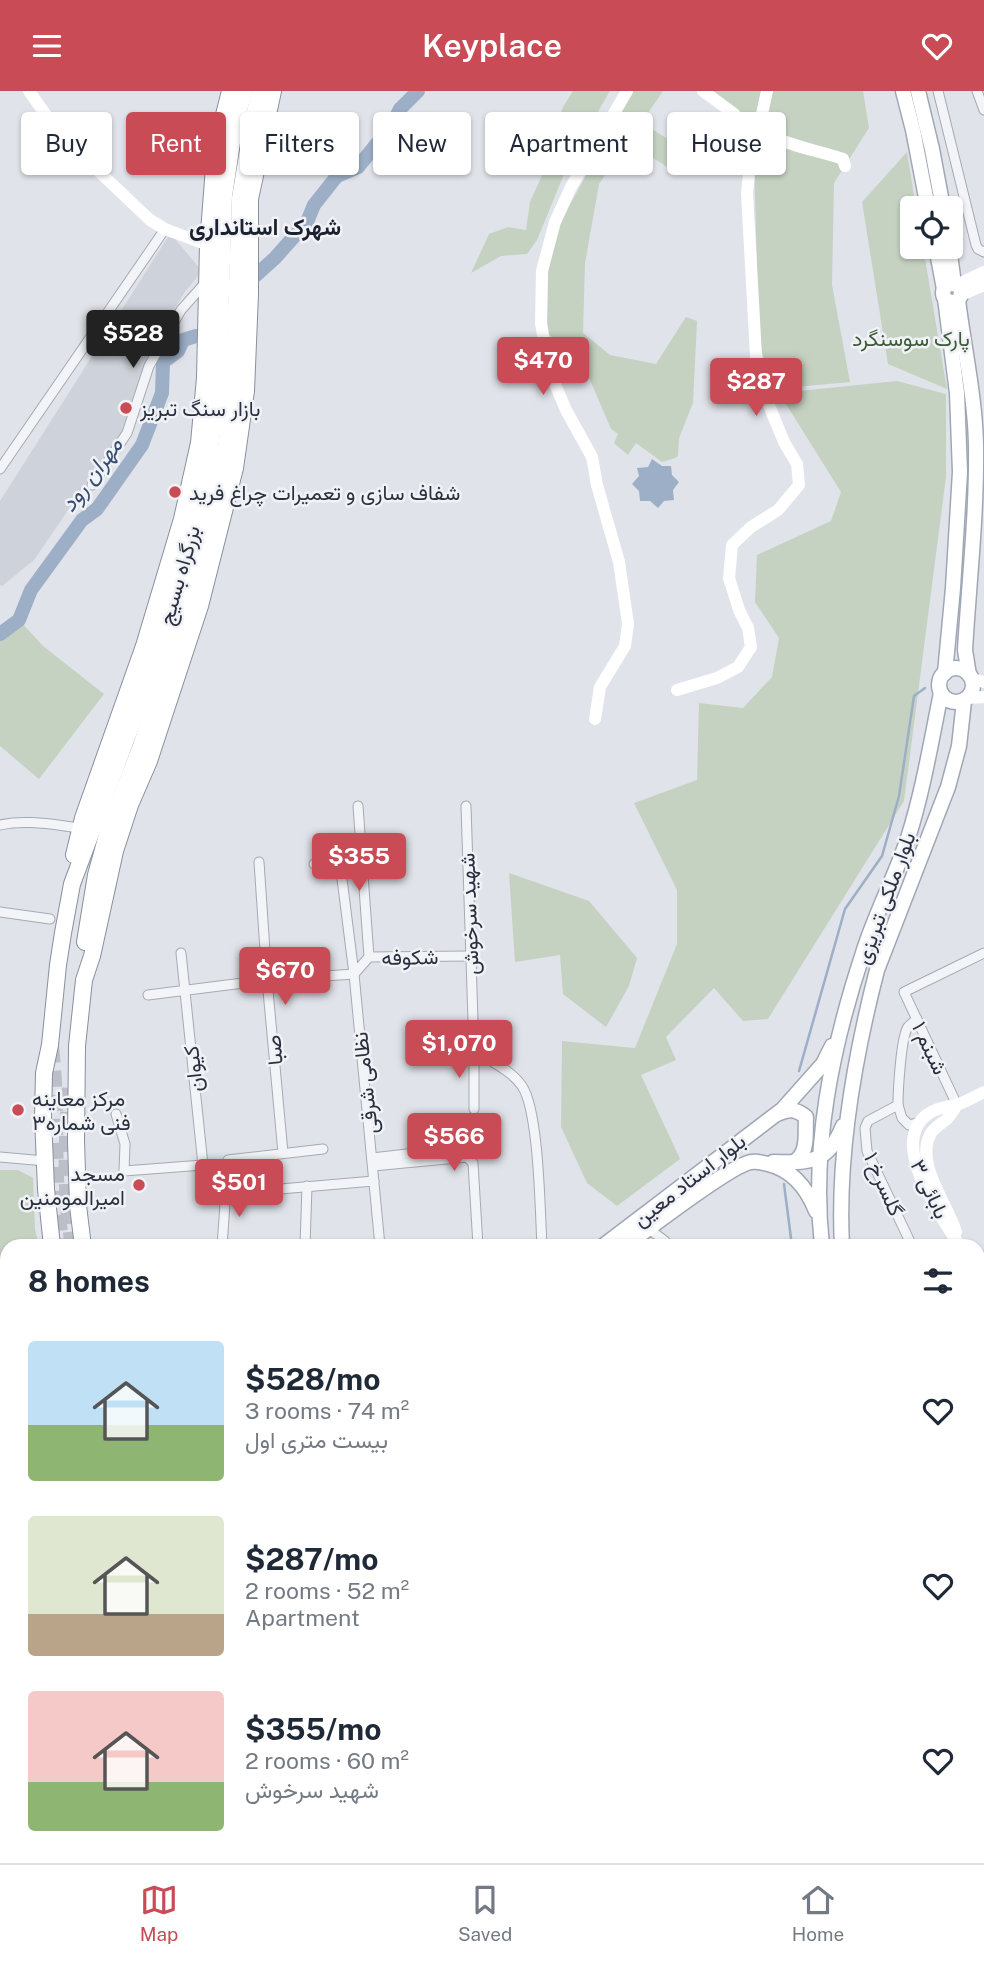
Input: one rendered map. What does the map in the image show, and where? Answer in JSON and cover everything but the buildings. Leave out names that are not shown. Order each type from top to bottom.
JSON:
[{"type":"highway","points":[[72,884],[73,862],[81,828],[128,695],[182,519],[199,443],[205,378],[208,245],[215,167],[230,91]]},
{"type":"highway","name":"بزرگراه بسیج","points":[[51,1239],[43,1117],[44,1073],[50,1045],[58,965],[72,884],[169,615],[188,550],[208,464],[218,390],[224,196],[234,129],[244,91]]},
{"type":"highway","points":[[82,1239],[76,1140],[77,1046],[83,980],[92,955],[115,851],[130,805],[149,761],[200,606],[235,468],[246,391],[250,294],[245,198],[253,120],[260,91]]},
{"type":"highway","points":[[245,198],[274,91]]},
{"type":"main road","points":[[903,91],[926,196]]},
{"type":"main road","points":[[918,91],[941,196]]},
{"type":"main road","points":[[941,259],[953,292],[974,420],[980,489],[965,650],[975,678],[966,699],[953,702],[941,693],[940,682],[945,673],[954,575],[960,449],[953,292],[950,259]]},
{"type":"main road","points":[[945,673],[954,669],[965,671],[975,678]]},
{"type":"main road","name":"بلوار ملکى تبریزى","points":[[819,1219],[819,1160],[825,1102],[841,1030],[863,952],[907,840],[919,801],[941,693]]},
{"type":"main road","name":"بلوار ملکى تبریزى","points":[[848,1112],[877,970],[947,787],[966,699]]},
{"type":"main road","points":[[929,753],[941,744],[949,745],[956,754]]},
{"type":"main road","name":"بلوار استاد معین","points":[[612,1239],[783,1109],[823,1064],[841,1030]]},
{"type":"main road","points":[[774,1115],[789,1109],[799,1111],[806,1117],[804,1151],[801,1158],[794,1163]]},
{"type":"main road","points":[[842,1239],[848,1112]]},
{"type":"main road","points":[[754,1161],[794,1163],[810,1161],[826,1154],[838,1137],[848,1112]]},
{"type":"main road","name":"بلوار استاد معین","points":[[635,1239],[723,1177],[745,1163],[754,1161],[778,1167],[793,1175],[811,1197],[819,1219]]},
{"type":"main road","points":[[819,1219],[821,1239]]},
{"type":"street","points":[[29,91],[72,146],[150,220],[165,229],[208,245]]},
{"type":"street","points":[[595,719],[600,687],[625,646],[628,624],[619,562],[597,485],[592,457],[566,410],[549,370],[541,323],[542,271],[555,222],[627,91]]},
{"type":"street","points":[[703,91],[732,112]]},
{"type":"street","points":[[762,112],[767,91]]},
{"type":"street","points":[[939,91],[976,245],[984,252]]},
{"type":"street","points":[[977,91],[984,110]]},
{"type":"street","points":[[786,143],[843,159],[845,166]]},
{"type":"street","points":[[677,689],[717,678],[738,667],[751,647],[748,628],[729,578],[732,545],[751,527],[778,510],[799,485],[797,464],[784,442],[764,393],[756,356],[747,193],[749,175]]},
{"type":"street","points":[[0,469],[165,229]]},
{"type":"street","points":[[953,292],[984,272]]},
{"type":"street","points":[[92,485],[127,433],[149,366],[168,332],[181,310],[207,280]]},
{"type":"street","points":[[953,292],[984,285]]},
{"type":"street","points":[[966,699],[984,697]]},
{"type":"street","points":[[358,806],[369,957]]},
{"type":"street","name":"شهید سرخوش","points":[[466,806],[474,1109]]},
{"type":"street","points":[[0,825],[27,822],[81,828]]},
{"type":"street","name":"صبا","points":[[259,862],[283,1153]]},
{"type":"street","name":"نظامی شرقی","points":[[314,864],[340,863],[354,974],[379,1239]]},
{"type":"street","points":[[0,912],[50,919]]},
{"type":"street","name":"کیوان","points":[[181,953],[203,1165]]},
{"type":"street","name":"شبنم ۱","points":[[957,1105],[904,992],[984,953]]},
{"type":"street","name":"شکوفه","points":[[148,995],[267,980],[354,974],[369,957],[470,956]]},
{"type":"street","points":[[917,1019],[906,1028],[904,1041],[898,1093],[902,1118],[909,1125],[922,1121],[927,1114],[946,1105],[957,1105],[984,1092]]},
{"type":"street","points":[[474,1051],[511,1074],[523,1087],[531,1109],[542,1239]]},
{"type":"street","name":"گلسرخ ۱","points":[[898,1105],[868,1121],[865,1140],[867,1151],[909,1239]]},
{"type":"street","name":"بابائی ۳","points":[[957,1105],[929,1136],[926,1159],[958,1239]]},
{"type":"street","points":[[116,1114],[125,1143],[124,1171],[203,1165],[221,1173]]},
{"type":"street","name":"بابائی ۳","points":[[922,1121],[916,1127],[913,1154],[932,1200],[956,1239]]},
{"type":"street","points":[[372,1162],[486,1145]]},
{"type":"street","points":[[222,1239],[226,1190],[221,1173],[229,1160],[323,1149]]},
{"type":"street","points":[[0,1157],[45,1161]]},
{"type":"street","points":[[372,1162],[467,1157],[473,1163],[478,1239]]},
{"type":"street","points":[[226,1190],[234,1193],[374,1181]]},
{"type":"street","points":[[305,1239],[307,1186]]},
{"type":"street","points":[[649,1229],[662,1239]]},
{"type":"shaded area","points":[[168,237],[174,238],[202,271],[184,293],[149,352],[123,430],[34,560],[2,586],[0,501]]},
{"type":"green space","points":[[573,91],[610,91],[598,112],[561,112]]},
{"type":"green space","points":[[633,91],[663,91],[649,112],[621,112]]},
{"type":"green space","points":[[708,91],[863,91],[869,128],[834,183],[832,285],[850,382],[774,389],[759,343],[754,175],[786,175],[786,112],[740,112]]},
{"type":"green space","points":[[653,130],[667,138],[667,167],[653,158]]},
{"type":"green space","name":"پارک سوسنگرد","points":[[907,152],[914,196],[900,196],[900,259],[925,259],[947,389],[888,364],[862,202]]},
{"type":"green space","points":[[542,175],[564,175],[537,240],[527,254],[501,256],[471,273],[489,234],[508,227],[526,230],[530,202]]},
{"type":"green space","points":[[586,175],[605,175],[599,184],[585,263],[583,333],[610,355],[656,364],[686,317],[697,321],[693,403],[679,438],[678,456],[675,458],[662,462],[636,443],[628,455],[614,443],[618,434],[611,429],[590,380],[569,350],[547,333],[548,272],[559,224]]},
{"type":"green space","points":[[897,381],[946,394],[946,477],[904,801],[768,1019],[743,1021],[714,988],[666,1037],[676,1060],[641,1075],[680,1159],[617,1206],[587,1183],[561,1127],[562,1041],[635,1048],[677,944],[677,890],[634,803],[697,780],[699,703],[743,708],[772,677],[779,638],[755,602],[757,555],[831,521],[841,492],[779,393]]},
{"type":"green space","points":[[19,620],[43,646],[104,694],[39,779],[0,746],[0,636]]},
{"type":"green space","points":[[509,873],[589,901],[637,958],[629,986],[606,1027],[563,994],[560,955],[515,962]]},
{"type":"green space","points":[[0,1170],[18,1170],[33,1178],[37,1239],[0,1239]]},
{"type":"water","points":[[652,459],[662,466],[671,466],[672,475],[679,482],[673,490],[674,500],[664,501],[658,508],[650,501],[640,501],[639,491],[632,484],[639,476],[637,468],[648,467]]},
{"type":"waterway","name":"مهران رود","points":[[255,276],[307,222],[314,205],[337,176],[358,167],[392,125],[400,109],[418,91]]},
{"type":"waterway","name":"مهران رود","points":[[0,634],[19,620],[31,590],[82,520],[97,509],[142,445],[162,393],[163,362],[178,351],[183,340],[196,336]]},
{"type":"waterway","points":[[799,1071],[845,909],[882,856],[899,796],[914,696],[925,688]]},
{"type":"waterway","points":[[784,1184],[791,1239]]},
{"type":"tunnel","points":[[51,1047],[61,1239]]},
{"type":"tunnel","points":[[70,1088],[67,1167],[72,1239]]},
{"type":"place","name":"بازار سنگ تبریز","points":[[126,408]]},
{"type":"place","name":"شفاف سازی و تعمیرات چراغ فرید","points":[[175,492]]},
{"type":"place","name":"مرکز معاینه فنی شماره۳","points":[[18,1110]]},
{"type":"place","name":"مسجد امیرالمومنین","points":[[139,1185]]},
{"type":"district","name":"شهرک استانداری","points":[[265,226]]}]
